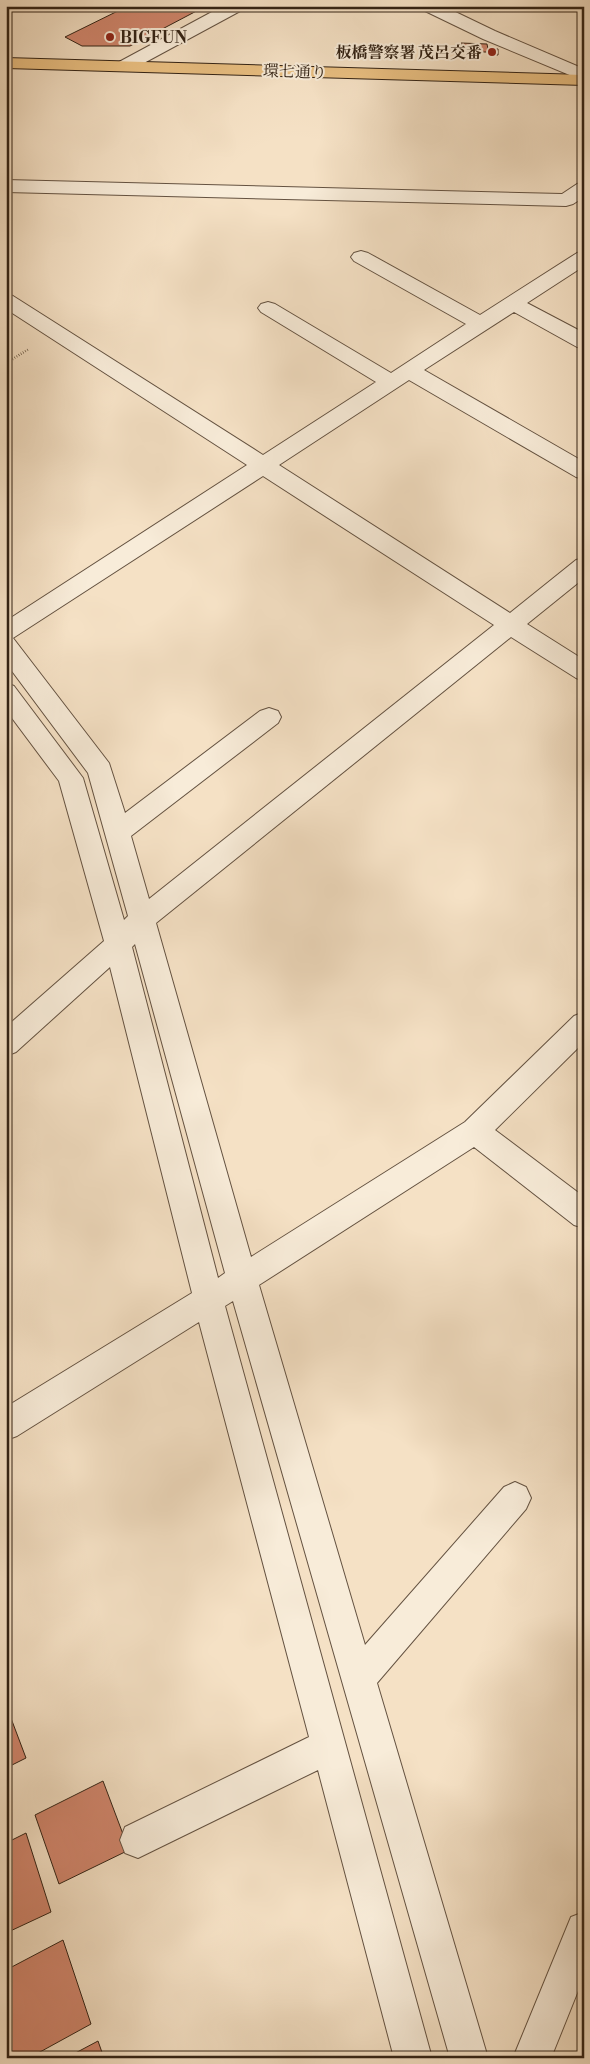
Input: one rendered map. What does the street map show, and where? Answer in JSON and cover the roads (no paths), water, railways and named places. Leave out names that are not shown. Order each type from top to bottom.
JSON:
[{"type":"main road","name":"環七通り","points":[[6,63],[584,80]]},
{"type":"main road","name":"環七通り","points":[[135,84],[584,95]]},
{"type":"street","points":[[125,66],[236,6]]},
{"type":"street","points":[[429,6],[489,35],[584,76]]},
{"type":"street","points":[[6,186],[566,200],[584,210]]},
{"type":"street","points":[[566,200],[584,188]]},
{"type":"street","points":[[361,257],[480,324]]},
{"type":"street","points":[[6,632],[584,257]]},
{"type":"street","points":[[6,300],[584,672]]},
{"type":"street","points":[[513,303],[584,342]]},
{"type":"street","points":[[268,308],[391,382]]},
{"type":"street","points":[[409,370],[584,472]]},
{"type":"street","points":[[6,1044],[118,944],[142,919],[584,566]]},
{"type":"street","points":[[6,645],[100,770],[242,1280],[470,2058]]},
{"type":"street","points":[[6,692],[71,778],[118,944],[208,1299],[413,2058]]},
{"type":"street","points":[[118,832],[269,718]]},
{"type":"street","points":[[6,1425],[208,1299],[242,1280],[475,1131],[584,1024]]},
{"type":"street","points":[[475,1131],[584,1214]]},
{"type":"street","points":[[358,1678],[515,1498]]},
{"type":"street","points":[[138,1840],[329,1746]]},
{"type":"street","points":[[532,2058],[584,1930]]},
{"type":"place","name":"BIGFUN","points":[[110,37]]},
{"type":"place","name":"板橋警察署 茂呂交番","points":[[492,52]]}]
